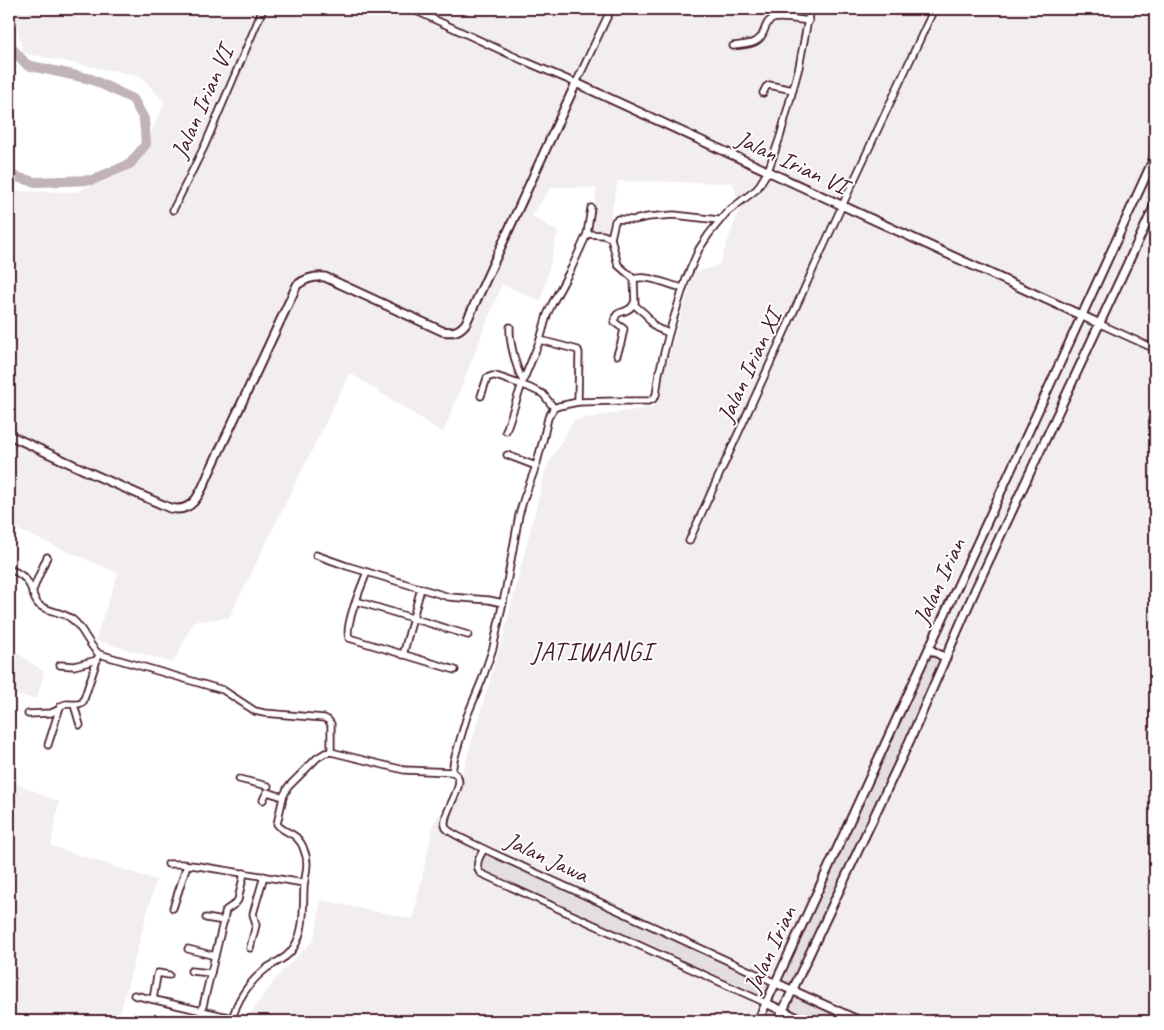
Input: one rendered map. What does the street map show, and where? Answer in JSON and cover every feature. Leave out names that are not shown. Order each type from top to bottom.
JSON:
[{"type":"street","name":"Jalan Irian VI","points":[[173,210],[208,137],[263,9]]},
{"type":"street","name":"Jalan Irian VI","points":[[412,9],[1155,349]]},
{"type":"street","points":[[9,435],[95,476],[166,507],[178,510],[186,508],[196,500],[298,285],[303,281],[309,278],[325,277],[442,331],[457,332],[466,323],[611,9]]},
{"type":"street","points":[[452,772],[467,716],[488,664],[519,515],[536,466],[548,418],[554,408],[559,406],[578,402],[648,402],[656,395],[668,333],[683,288],[699,249],[720,220],[738,203],[758,189],[768,171],[793,90],[810,9]]},
{"type":"street","name":"Jalan Irian XI","points":[[689,541],[934,9]]},
{"type":"street","points":[[733,46],[748,44],[759,39],[771,19],[809,21]]},
{"type":"street","points":[[763,93],[766,86],[793,90]]},
{"type":"street","name":"Jalan Irian","points":[[758,1021],[1155,156]]},
{"type":"street","name":"Jalan Irian","points":[[778,1021],[910,740],[976,588],[1155,205]]},
{"type":"street","points":[[506,430],[522,383],[540,340],[547,315],[587,234],[591,208]]},
{"type":"street","points":[[668,333],[655,328],[634,303],[634,279],[618,265],[611,238],[615,221],[618,218],[634,220],[648,217],[674,216],[720,220]]},
{"type":"street","points":[[587,234],[603,235],[611,238]]},
{"type":"street","points":[[634,279],[646,278],[683,288]]},
{"type":"street","points":[[616,355],[624,334],[624,328],[614,322],[615,316],[618,312],[629,309],[634,303]]},
{"type":"street","points":[[510,327],[510,339],[522,383]]},
{"type":"street","points":[[540,340],[578,350],[578,402]]},
{"type":"street","points":[[481,396],[487,378],[489,376],[496,376],[522,383],[543,394],[554,408]]},
{"type":"street","points":[[506,455],[536,466]]},
{"type":"street","points":[[316,555],[326,560],[449,596],[502,603]]},
{"type":"street","points":[[32,593],[48,557]]},
{"type":"street","points":[[9,569],[24,577],[40,606],[66,615],[75,621],[98,657]]},
{"type":"street","points":[[367,572],[356,601],[348,633],[350,638],[455,670]]},
{"type":"street","points":[[403,654],[421,588]]},
{"type":"street","points":[[356,601],[468,635]]},
{"type":"street","points":[[929,649],[946,658]]},
{"type":"street","points":[[48,745],[58,710],[62,704],[81,705],[83,702],[98,657]]},
{"type":"street","points":[[60,665],[76,666],[98,657],[223,690],[255,711],[264,714],[324,718],[331,724],[331,752]]},
{"type":"street","points":[[74,705],[80,725]]},
{"type":"street","points":[[28,714],[52,713],[58,710]]},
{"type":"street","points":[[134,995],[202,1010],[232,1020],[245,990],[268,968],[294,949],[302,926],[304,883],[308,863],[304,850],[296,837],[280,828],[277,824],[283,797],[288,787],[317,758],[325,753],[331,752],[404,770],[456,773],[459,784],[446,816],[447,829],[484,849]]},
{"type":"street","points":[[239,779],[267,787],[283,797]]},
{"type":"street","points":[[263,800],[267,787]]},
{"type":"street","name":"Jalan Jawa","points":[[804,1021],[480,873],[477,869],[477,864],[484,849],[860,1021]]},
{"type":"street","points":[[168,864],[187,865],[304,883]]},
{"type":"street","points":[[173,908],[187,865]]},
{"type":"street","points":[[202,1010],[226,910],[238,900],[244,873]]},
{"type":"street","points":[[250,948],[256,925],[253,914],[264,876]]},
{"type":"street","points":[[206,918],[224,921]]},
{"type":"street","points":[[188,949],[215,956]]},
{"type":"street","points":[[191,972],[211,973]]},
{"type":"street","points":[[153,999],[158,973],[169,975]]},
{"type":"shaded area","points":[[13,9],[1155,9],[1155,1021],[253,1021],[246,1019],[281,972],[314,940],[321,900],[413,919],[434,822],[456,794],[505,630],[546,468],[574,420],[653,407],[694,273],[719,265],[740,207],[733,183],[618,181],[606,237],[593,235],[596,188],[551,187],[532,216],[558,232],[541,301],[502,284],[443,433],[350,373],[229,618],[194,621],[173,663],[95,640],[118,573],[9,526],[9,191],[76,192],[135,164],[165,103],[141,76],[23,53]]},
{"type":"shaded area","points":[[9,647],[44,672],[37,699],[9,694]]},
{"type":"shaded area","points":[[929,649],[946,658],[793,990],[776,983],[766,1003],[783,1011],[778,1021],[758,1021],[766,1004],[480,873],[477,864],[484,849],[776,982]]},
{"type":"shaded area","points":[[9,774],[11,781],[59,802],[51,846],[156,880],[118,1021],[9,1021]]},
{"type":"shaded area","points":[[793,990],[860,1021],[804,1021],[783,1011]]},
{"type":"waterway","points":[[9,45],[27,65],[91,79],[133,99],[144,119],[146,144],[130,164],[92,180],[35,182],[9,175]]},
{"type":"district","name":"JATIWANGI","points":[[592,651]]}]
